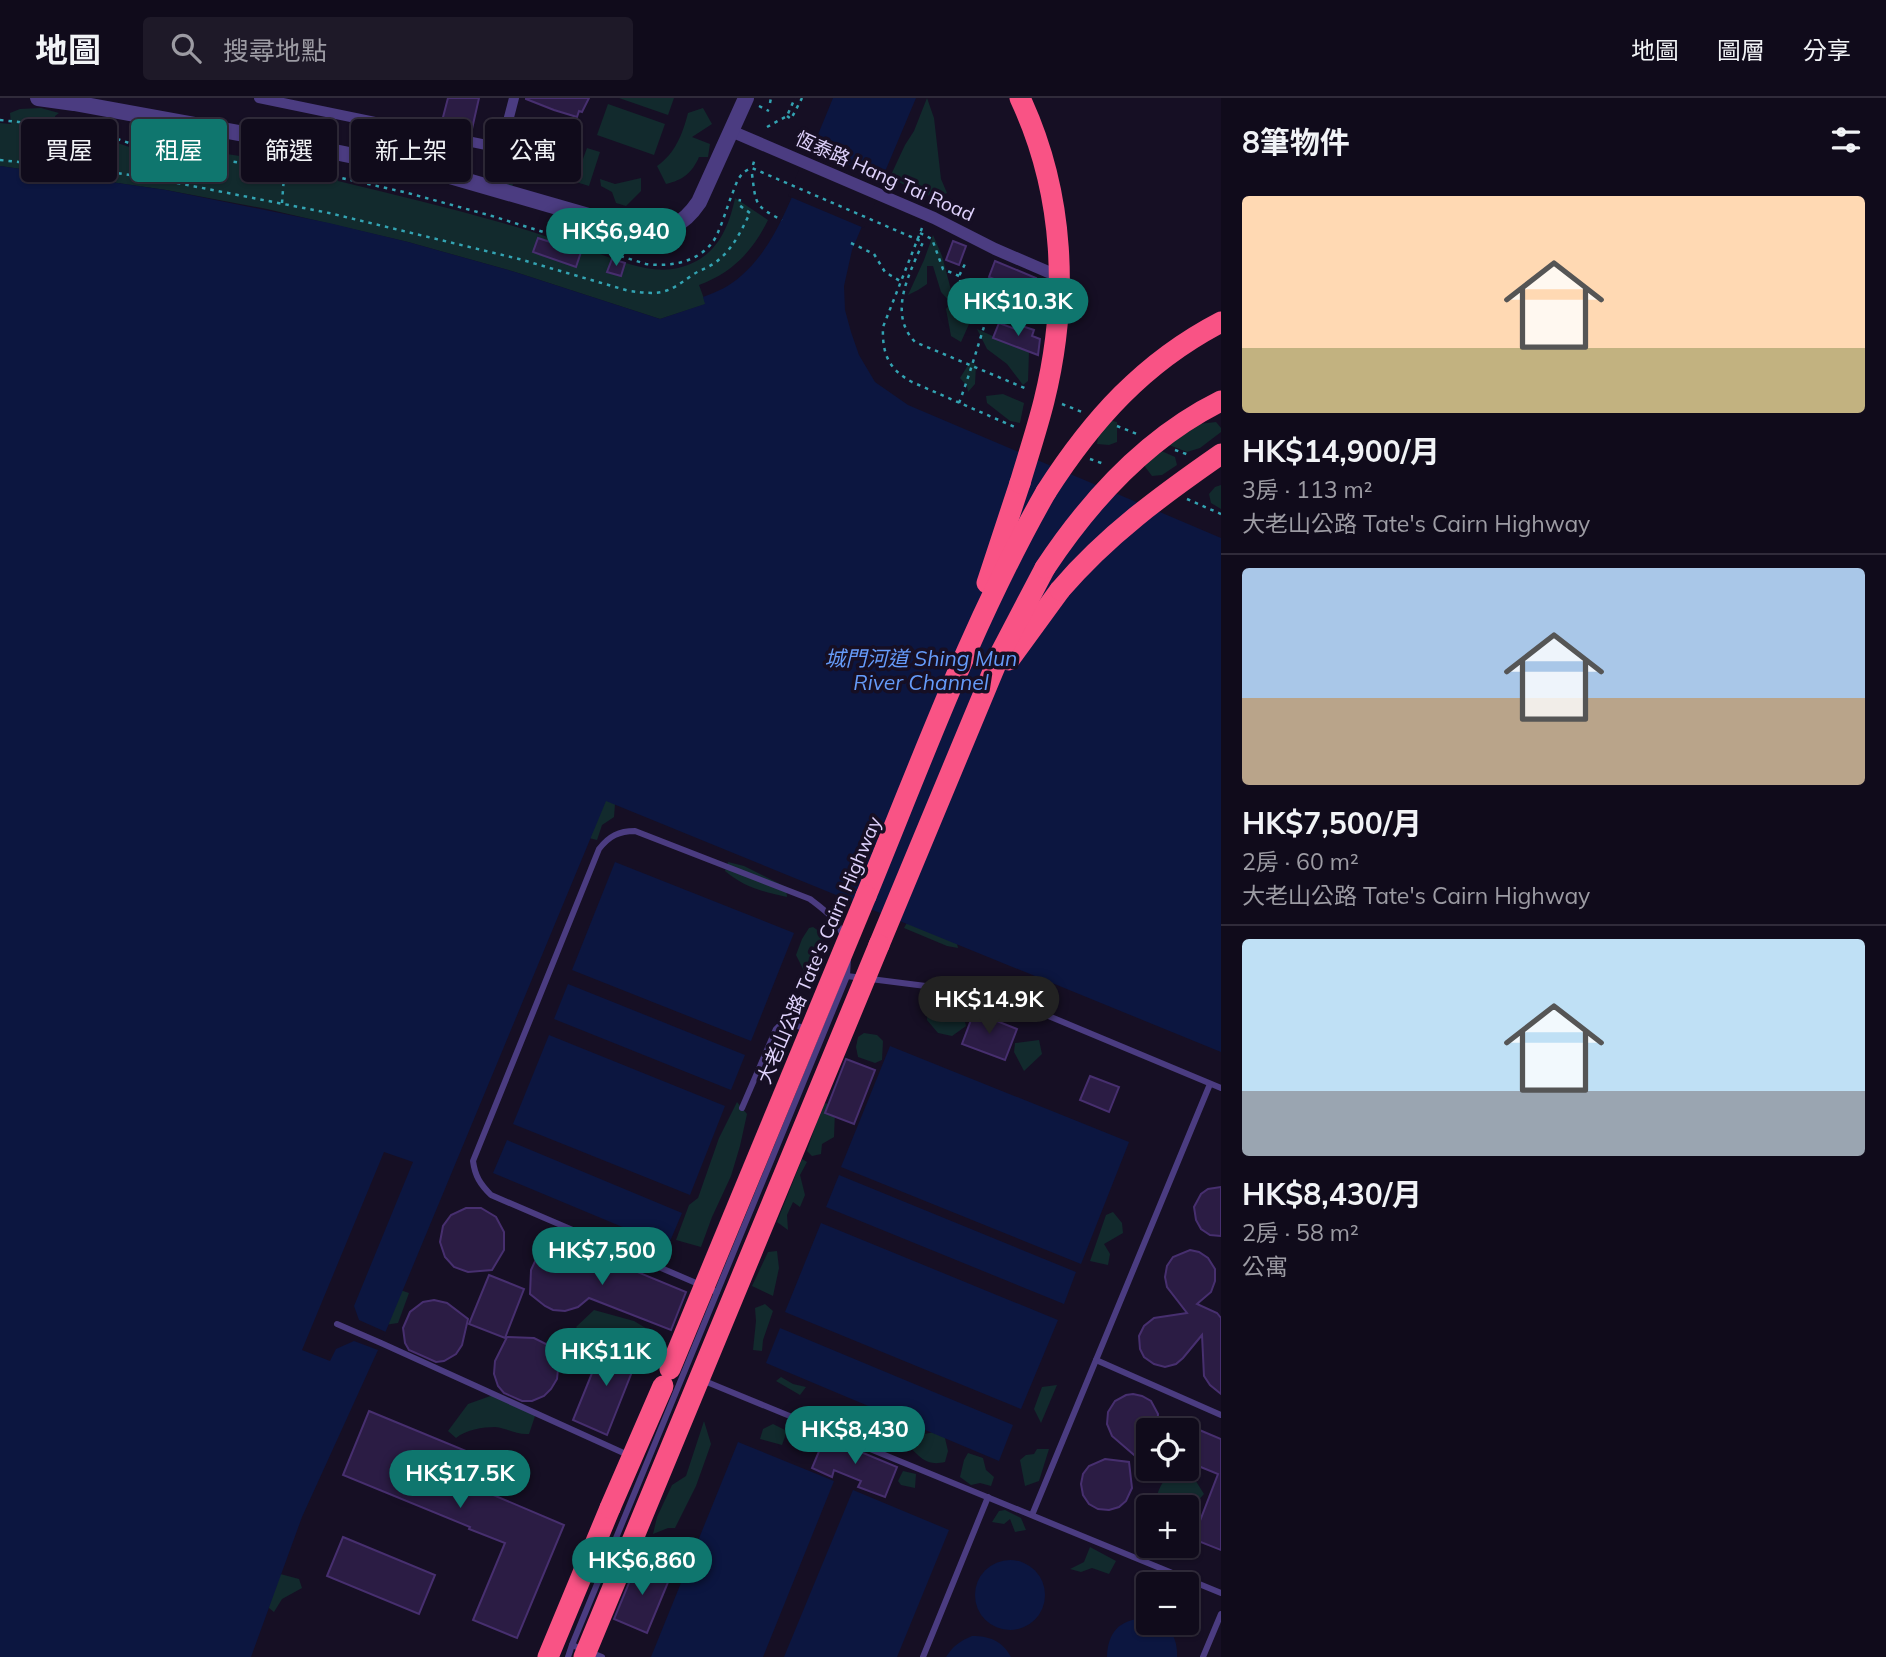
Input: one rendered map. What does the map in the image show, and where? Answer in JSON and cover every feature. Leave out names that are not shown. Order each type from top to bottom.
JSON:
[{"type":"highway","points":[[970,646],[992,566],[1038,422],[1050,373],[1058,320],[1060,277],[1054,209],[1041,152],[1020,98]]},
{"type":"highway","name":"大老山公路 Tate's Cairn Highway","points":[[548,1657],[970,646],[1008,563],[1046,492],[1080,441],[1110,405],[1146,372],[1188,341],[1221,322]]},
{"type":"highway","points":[[578,1651],[1001,652],[1038,579],[1088,508],[1114,481],[1171,430],[1221,401]]},
{"type":"highway","points":[[986,689],[1060,590],[1097,550],[1152,503],[1221,454]]},
{"type":"street","points":[[38,98],[74,100],[450,176],[637,230],[653,231],[667,229],[691,214],[746,98]]},
{"type":"street","points":[[259,98],[501,148],[514,98]]},
{"type":"street","name":"恆泰路 Hang Tai Road","points":[[732,131],[928,216],[1053,274]]},
{"type":"lane","points":[[568,1657],[578,1651],[645,1464],[718,1292],[823,1036],[847,976],[849,962],[842,931],[828,913],[810,899],[635,831],[622,831],[608,838],[599,849],[473,1161],[474,1172],[491,1195],[718,1292]]},
{"type":"lane","points":[[847,976],[965,991],[1015,1002],[1221,1088]]},
{"type":"lane","points":[[742,1108],[776,1029],[782,1023],[790,1023],[823,1036]]},
{"type":"lane","points":[[1032,1515],[1210,1084]]},
{"type":"lane","points":[[337,1324],[645,1464]]},
{"type":"lane","points":[[1096,1360],[1221,1415]]},
{"type":"lane","points":[[684,1373],[1221,1592]]},
{"type":"lane","points":[[923,1657],[988,1497]]},
{"type":"lane","points":[[1203,1657],[1221,1614]]},
{"type":"lane","points":[[578,1651],[602,1657]]},
{"type":"path","points":[[767,127],[787,116],[794,98]]},
{"type":"path","points":[[787,116],[791,119],[802,98]]},
{"type":"path","points":[[0,120],[21,122]]},
{"type":"path","points":[[117,137],[138,146],[241,163]]},
{"type":"path","points":[[753,165],[755,158]]},
{"type":"path","points":[[0,160],[21,162]]},
{"type":"path","points":[[337,177],[492,216],[646,264],[665,267],[689,259],[711,244],[720,228],[738,179],[752,168],[923,242],[906,282],[902,320],[915,342],[953,359]]},
{"type":"path","points":[[117,173],[329,213],[519,259],[648,294],[674,288],[716,262],[725,253],[736,241],[750,212],[739,205],[740,198]]},
{"type":"path","points":[[752,174],[755,199],[761,210],[782,220]]},
{"type":"path","points":[[282,203],[284,182]]},
{"type":"path","points":[[928,216],[883,327],[884,350],[890,364],[901,376],[1021,430]]},
{"type":"path","points":[[920,233],[932,239],[943,269],[959,276]]},
{"type":"path","points":[[851,243],[874,254],[885,272],[900,281]]},
{"type":"path","points":[[967,260],[959,276],[964,296],[1018,316]]},
{"type":"path","points":[[959,403],[973,367],[991,305]]},
{"type":"path","points":[[1084,456],[1109,466]]},
{"type":"path","points":[[1184,498],[1221,514]]},
{"type":"green space","points":[[619,98],[674,98],[668,115]]},
{"type":"green space","points":[[927,98],[934,118],[941,179],[947,193],[940,196],[925,195],[890,177],[914,131]]},
{"type":"green space","points":[[608,104],[665,124],[654,155],[597,135]]},
{"type":"green space","points":[[41,108],[59,113],[55,119],[21,119],[21,169],[0,166],[0,123],[11,124],[10,113],[20,109]]},
{"type":"green space","points":[[703,108],[712,124],[692,137],[710,144],[708,157],[699,157],[686,175],[666,184],[657,166],[669,155],[677,142],[688,113]]},
{"type":"green space","points":[[117,143],[131,148],[131,182],[227,182],[227,154],[241,156],[241,182],[337,182],[337,176],[338,181],[499,222],[619,261],[654,269],[666,270],[691,264],[710,251],[724,232],[735,198],[768,220],[756,242],[740,260],[722,274],[699,285],[706,304],[660,319],[515,272],[408,242],[267,209],[111,182],[117,182]]},
{"type":"green space","points":[[587,148],[600,152],[589,186],[576,182],[581,182],[581,164]]},
{"type":"green space","points":[[641,178],[641,191],[626,206],[616,203],[612,192],[601,186],[600,179],[615,184]]},
{"type":"green space","points":[[503,182],[514,182],[512,187],[503,185]]},
{"type":"green space","points":[[933,235],[942,256],[955,305],[969,324],[961,342],[951,336],[946,309],[951,303],[941,292],[933,266],[927,266],[927,284],[908,295]]},
{"type":"green space","points":[[977,329],[1029,352],[1028,381],[1023,385],[1007,364],[987,349]]},
{"type":"green space","points":[[970,362],[976,365],[975,384],[968,392],[967,386],[960,378]]},
{"type":"green space","points":[[1003,394],[1024,403],[1020,423],[1010,421],[987,403],[986,396]]},
{"type":"green space","points":[[1109,420],[1117,422],[1117,442],[1109,445],[1097,444],[1099,431]]},
{"type":"green space","points":[[1216,422],[1221,432],[1200,448],[1187,452],[1169,445],[1199,424]]},
{"type":"green space","points":[[1157,449],[1175,457],[1177,465],[1162,475],[1152,476],[1143,464]]},
{"type":"green space","points":[[1221,485],[1221,509],[1211,503],[1209,494]]},
{"type":"green space","points":[[605,788],[615,804],[614,817],[602,825],[597,840],[585,837]]},
{"type":"green space","points":[[728,862],[744,866],[786,887],[787,897],[762,891],[739,881],[725,871]]},
{"type":"green space","points":[[912,914],[957,944],[958,948],[904,928]]},
{"type":"green space","points":[[813,927],[826,936],[816,949],[812,966],[804,971],[796,955],[802,939],[809,928]]},
{"type":"green space","points":[[943,1004],[948,1019],[963,1014],[966,1026],[952,1036],[938,1033],[927,1020],[928,1006]]},
{"type":"green space","points":[[864,1033],[877,1035],[883,1041],[882,1060],[875,1063],[858,1057],[858,1037]]},
{"type":"green space","points":[[1039,1040],[1042,1054],[1024,1071],[1014,1052],[1015,1043]]},
{"type":"green space","points":[[737,1102],[747,1114],[740,1146],[731,1176],[701,1247],[676,1240],[689,1205],[698,1198],[719,1138]]},
{"type":"green space","points":[[826,1103],[835,1111],[834,1137],[822,1144],[821,1154],[812,1156],[807,1151],[822,1106]]},
{"type":"green space","points":[[802,1159],[807,1162],[800,1175],[805,1195],[800,1207],[793,1202],[787,1215],[788,1230],[777,1222]]},
{"type":"green space","points":[[1113,1212],[1122,1223],[1123,1233],[1104,1244],[1110,1254],[1108,1265],[1090,1261],[1106,1215]]},
{"type":"green space","points":[[777,1251],[779,1268],[773,1296],[752,1286],[768,1252]]},
{"type":"green space","points":[[397,1289],[409,1293],[398,1323],[378,1326]]},
{"type":"green space","points":[[765,1304],[773,1311],[762,1351],[753,1350],[755,1308]]},
{"type":"green space","points":[[594,1310],[634,1321],[649,1330],[646,1344],[601,1328],[591,1342],[576,1327]]},
{"type":"green space","points":[[781,1377],[806,1387],[800,1395],[776,1381]]},
{"type":"green space","points":[[1057,1385],[1041,1423],[1034,1409],[1042,1387]]},
{"type":"green space","points":[[496,1394],[536,1413],[529,1434],[490,1427],[469,1431],[456,1438],[448,1431],[468,1404]]},
{"type":"green space","points":[[876,1409],[885,1420],[907,1416],[920,1435],[943,1430],[948,1451],[945,1462],[929,1462],[910,1447],[902,1450],[887,1445],[872,1431],[865,1433],[853,1423],[850,1414]]},
{"type":"green space","points":[[704,1421],[711,1444],[696,1486],[675,1528],[653,1534],[657,1517],[672,1485],[686,1476]]},
{"type":"green space","points":[[773,1424],[787,1431],[782,1445],[760,1439],[763,1429]]},
{"type":"green space","points":[[1037,1449],[1049,1449],[1039,1481],[1025,1486],[1020,1460],[1026,1455],[1034,1454]]},
{"type":"green space","points":[[968,1453],[983,1458],[986,1470],[994,1477],[991,1486],[980,1483],[971,1485],[960,1477]]},
{"type":"green space","points":[[903,1471],[916,1474],[915,1488],[901,1485],[898,1481]]},
{"type":"green space","points":[[1163,1481],[1196,1481],[1204,1494],[1199,1499],[1199,1495],[1158,1495]]},
{"type":"green space","points":[[1005,1510],[1021,1518],[1026,1530],[1015,1532],[1010,1519],[1004,1524],[992,1522],[999,1511]]},
{"type":"green space","points":[[1090,1547],[1116,1561],[1109,1574],[1092,1568],[1081,1572],[1070,1569],[1084,1562]]},
{"type":"green space","points":[[269,1571],[299,1579],[302,1588],[282,1599],[274,1612],[259,1600]]},
{"type":"water","name":"城門河道 Shing Mun River Channel","points":[[833,98],[916,98],[852,250],[844,286],[845,310],[851,332],[859,355],[875,382],[908,405],[1221,538],[1221,1052],[606,801],[378,1350],[302,1517],[251,1657],[0,1657],[0,166],[21,169],[21,182],[111,182],[166,190],[329,223],[515,272],[660,319],[705,304],[703,297],[737,280],[752,265],[770,241],[802,174]]},
{"type":"water","points":[[615,862],[794,933],[751,1041],[572,970]]},
{"type":"water","points":[[568,984],[745,1055],[731,1090],[554,1019]]},
{"type":"water","points":[[549,1035],[725,1106],[690,1195],[513,1124]]},
{"type":"water","points":[[890,1046],[1129,1142],[1081,1264],[841,1167]]},
{"type":"water","points":[[507,1140],[682,1213],[668,1246],[493,1173]]},
{"type":"water","points":[[839,1175],[1076,1272],[1064,1304],[826,1207]]},
{"type":"water","points":[[821,1223],[1058,1320],[1021,1409],[785,1312]]},
{"type":"water","points":[[780,1328],[1013,1425],[999,1461],[766,1363]]},
{"type":"water","points":[[738,1442],[834,1481],[763,1657],[651,1657]]},
{"type":"water","points":[[853,1490],[949,1530],[897,1657],[784,1657]]},
{"type":"water","points":[[1010,1560],[1035,1570],[1045,1595],[1035,1620],[1010,1630],[985,1620],[975,1595],[985,1570]]},
{"type":"water","points":[[1135,1619],[1136,1635],[1172,1635],[1177,1647],[1177,1657],[1107,1657],[1116,1629]]},
{"type":"water","points":[[972,1636],[995,1640],[1011,1657],[946,1657],[957,1644]]},
{"type":"pier","points":[[808,148],[885,180],[864,228],[788,196]]},
{"type":"pier","points":[[384,1152],[413,1162],[354,1306],[359,1320],[386,1332],[378,1350],[354,1341],[336,1349],[330,1361],[302,1350]]},
{"type":"building","points":[[448,98],[479,98],[472,129],[471,119],[443,119]]},
{"type":"building","points":[[526,98],[589,98],[577,117]]},
{"type":"building","points":[[538,238],[581,252],[576,267],[533,252]]},
{"type":"building","points":[[953,241],[966,246],[959,265],[946,260]]},
{"type":"building","points":[[612,259],[625,263],[621,276],[607,272]]},
{"type":"building","points":[[995,261],[1036,278],[1029,294],[989,277]]},
{"type":"building","points":[[999,323],[1018,330],[1019,325],[1034,330],[1032,336],[1040,339],[1038,355],[993,338]]},
{"type":"building","points":[[974,1012],[1017,1029],[1005,1060],[962,1044]]},
{"type":"building","points":[[846,1059],[875,1070],[854,1124],[825,1113]]},
{"type":"building","points":[[1090,1076],[1119,1087],[1109,1112],[1080,1100]]},
{"type":"building","points":[[1221,1187],[1221,1236],[1210,1235],[1201,1229],[1194,1207],[1201,1194],[1208,1189]]},
{"type":"building","points":[[466,1208],[481,1208],[496,1217],[504,1232],[504,1250],[492,1270],[468,1272],[454,1267],[445,1257],[440,1242],[443,1226],[451,1215]]},
{"type":"building","points":[[560,1246],[583,1253],[601,1274],[606,1259],[686,1292],[671,1330],[589,1298],[578,1307],[565,1311],[545,1306],[530,1294],[531,1270],[536,1259],[547,1249]]},
{"type":"building","points":[[1190,1250],[1208,1258],[1215,1269],[1211,1292],[1197,1304],[1217,1313],[1221,1318],[1221,1394],[1204,1376],[1202,1335],[1183,1358],[1176,1364],[1165,1367],[1144,1357],[1140,1349],[1139,1336],[1144,1326],[1154,1318],[1187,1313],[1167,1287],[1165,1277],[1167,1266],[1173,1257]]},
{"type":"building","points":[[489,1275],[524,1289],[505,1338],[469,1324]]},
{"type":"building","points":[[434,1300],[447,1303],[468,1319],[462,1345],[456,1354],[436,1362],[409,1350],[403,1328],[410,1312],[423,1302]]},
{"type":"building","points":[[507,1337],[534,1338],[546,1344],[554,1355],[558,1369],[557,1379],[544,1396],[532,1401],[522,1401],[504,1393],[498,1386],[494,1374],[495,1361]]},
{"type":"building","points":[[605,1341],[639,1354],[607,1435],[573,1420]]},
{"type":"building","points":[[1126,1395],[1142,1396],[1151,1401],[1158,1414],[1158,1418],[1136,1418],[1136,1457],[1112,1436],[1107,1424],[1108,1412],[1115,1401]]},
{"type":"building","points":[[369,1411],[483,1458],[472,1486],[564,1525],[517,1638],[473,1620],[505,1543],[343,1475]]},
{"type":"building","points":[[1199,1430],[1221,1439],[1221,1550],[1199,1541],[1199,1523],[1218,1474],[1199,1466]]},
{"type":"building","points":[[825,1437],[897,1467],[885,1497],[858,1487],[861,1481],[834,1470],[832,1477],[812,1468]]},
{"type":"building","points":[[1105,1459],[1129,1462],[1132,1488],[1126,1501],[1109,1510],[1098,1509],[1089,1504],[1083,1495],[1081,1484],[1083,1474],[1089,1466]]},
{"type":"building","points":[[343,1537],[435,1575],[419,1614],[327,1576]]},
{"type":"building","points":[[638,1561],[671,1575],[647,1633],[614,1619]]}]
